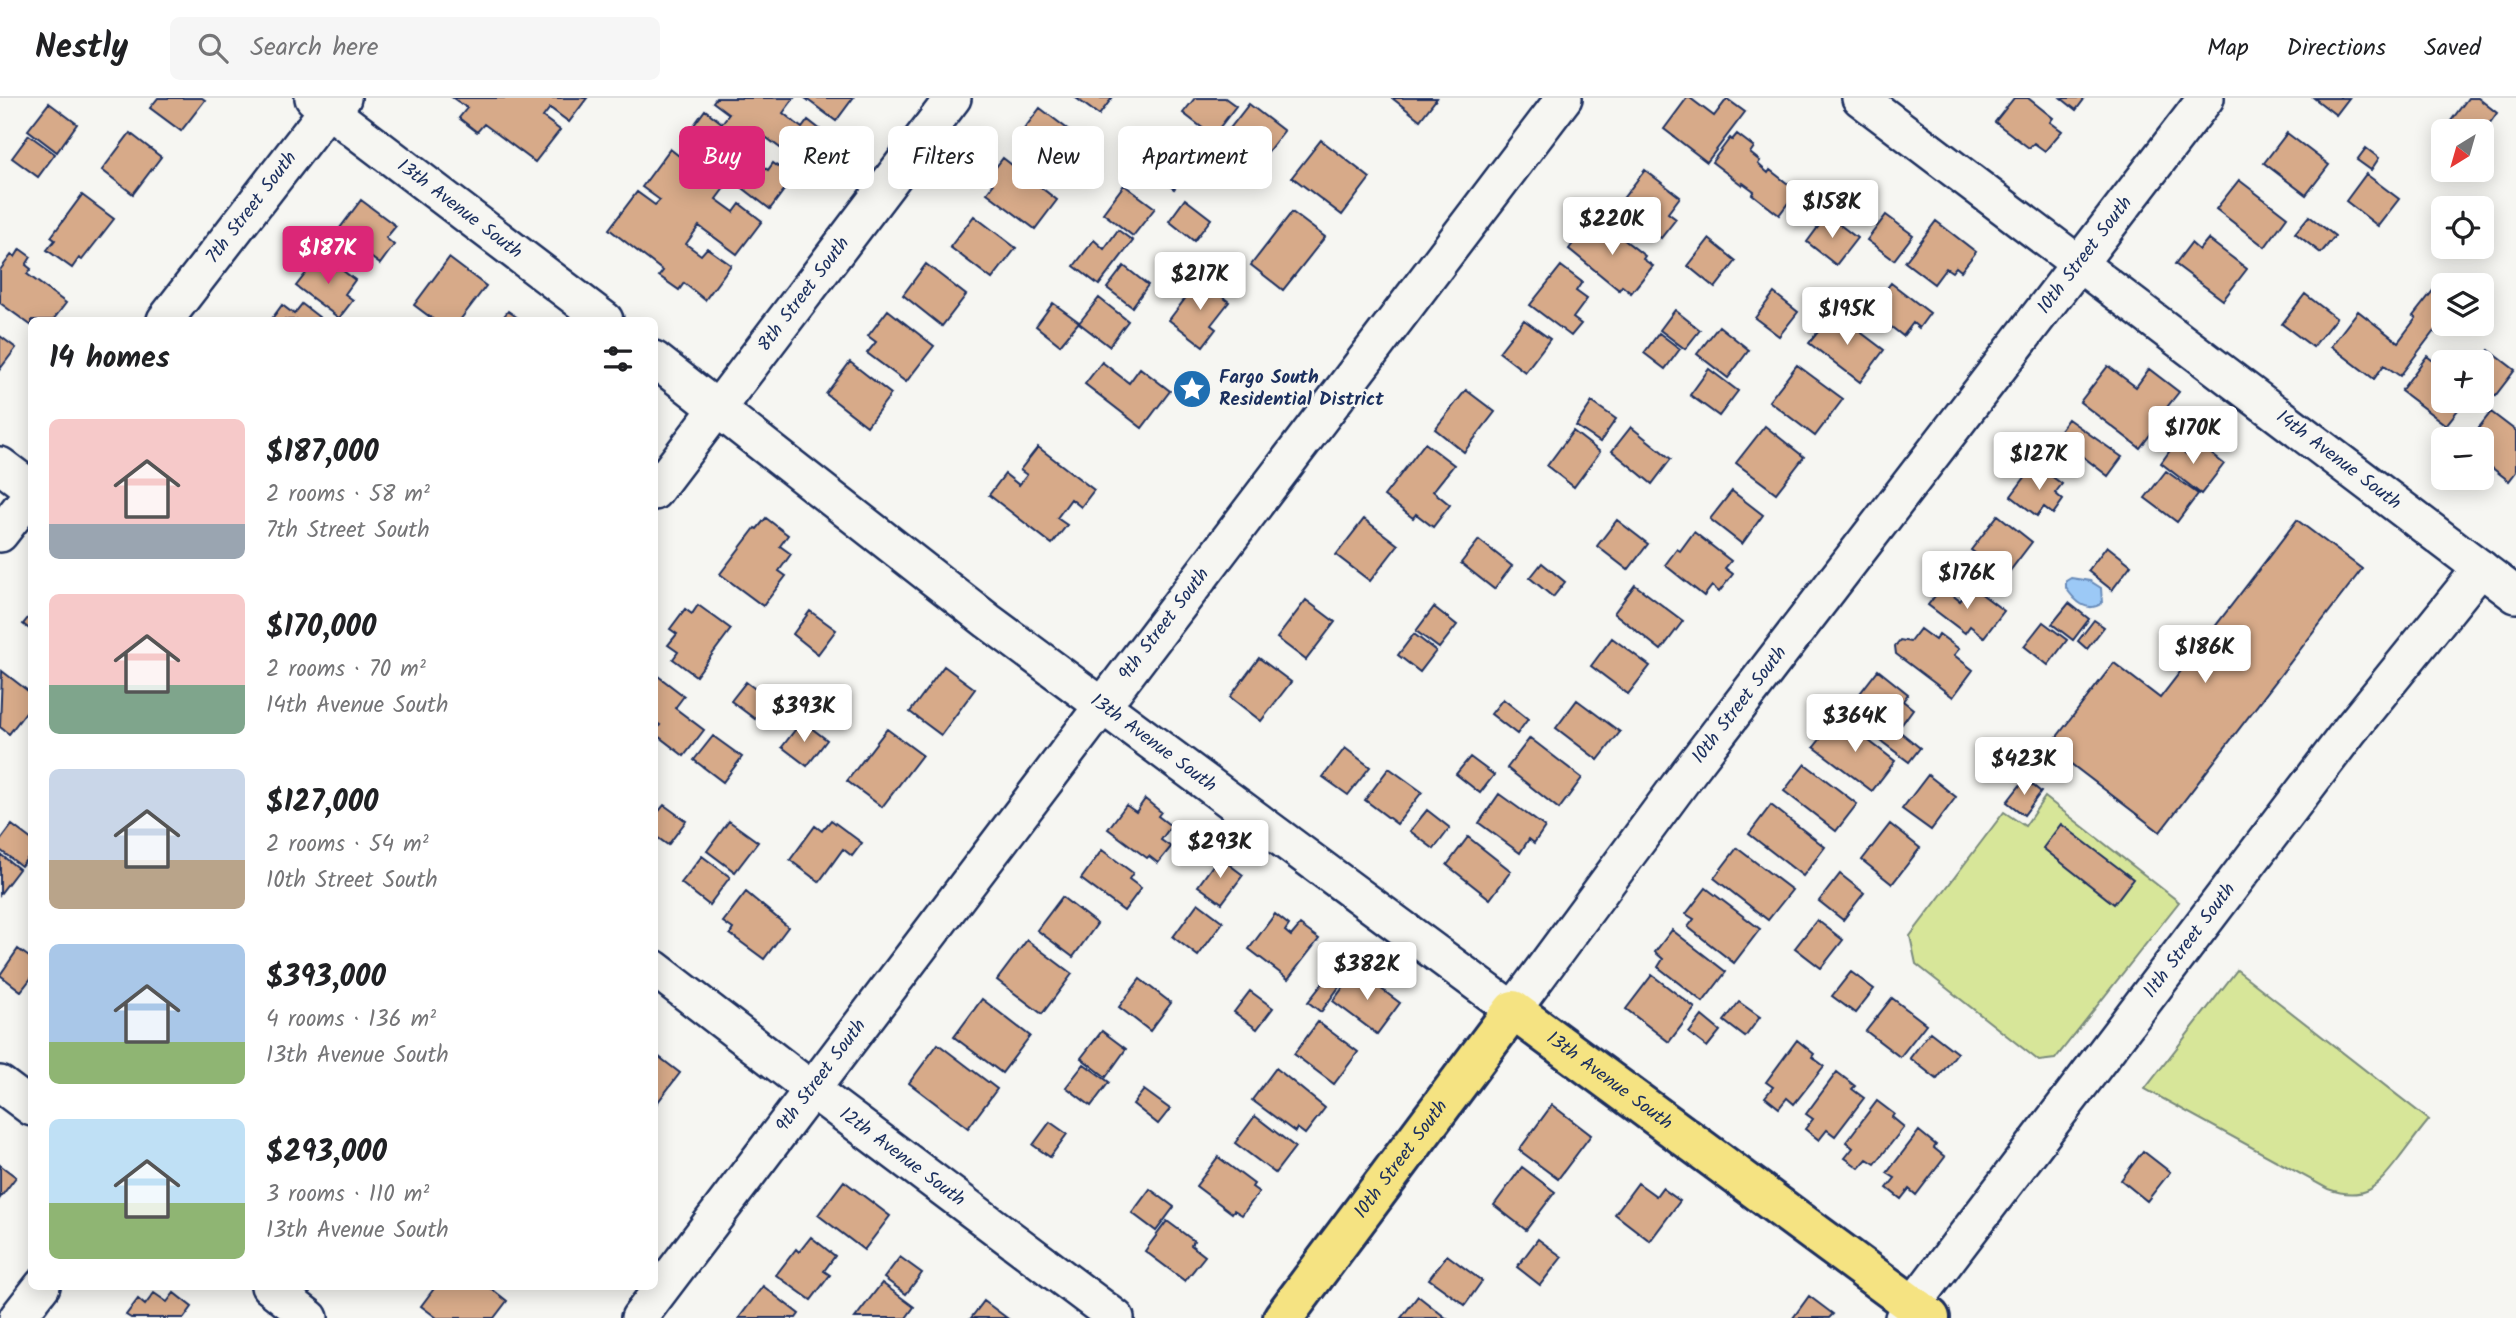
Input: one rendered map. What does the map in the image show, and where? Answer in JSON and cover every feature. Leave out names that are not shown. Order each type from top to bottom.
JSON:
[{"type":"main road","name":"13th Avenue South","points":[[1513,1010],[1915,1314]]},
{"type":"main road","name":"10th Street South","points":[[1283,1318],[1513,1010]]},
{"type":"street","name":"8th Street South","points":[[658,487],[953,98]]},
{"type":"street","name":"9th Street South","points":[[639,1318],[1564,98]]},
{"type":"street","name":"14th Avenue South","points":[[1860,98],[2516,595]]},
{"type":"street","name":"10th Street South","points":[[1513,1010],[1690,770],[2206,98]]},
{"type":"street","name":"13th Avenue South","points":[[328,102],[601,317]]},
{"type":"street","name":"7th Street South","points":[[167,317],[328,102]]},
{"type":"street","name":"13th Avenue South","points":[[658,362],[988,621],[1513,1010]]},
{"type":"street","points":[[0,465],[28,488]]},
{"type":"street","points":[[0,534],[28,496]]},
{"type":"street","name":"11th Street South","points":[[1915,1314],[2350,730],[2481,568]]},
{"type":"street","name":"12th Avenue South","points":[[658,971],[1116,1318]]},
{"type":"street","points":[[0,1084],[28,1105]]},
{"type":"street","points":[[17,1318],[39,1290]]},
{"type":"street","points":[[274,1290],[310,1318]]},
{"type":"green space","points":[[2045,797],[2179,902],[2055,1059],[2039,1061],[1916,964],[1910,936],[2004,812],[2025,826]]},
{"type":"green space","points":[[2237,970],[2429,1120],[2390,1170],[2369,1190],[2351,1194],[2328,1189],[2145,1089]]},
{"type":"water","points":[[2071,578],[2090,581],[2101,588],[2102,603],[2086,607],[2077,601],[2066,588],[2066,581]]},
{"type":"building","points":[[158,98],[205,100],[181,131],[150,108]]},
{"type":"building","points":[[453,98],[587,98],[569,122],[550,108],[543,117],[560,130],[535,162],[484,124],[477,132],[459,118],[467,108]]},
{"type":"building","points":[[716,98],[794,98],[783,113],[799,126],[779,126],[779,147],[765,137],[765,126],[693,126],[705,110],[722,123],[729,114],[713,102]]},
{"type":"building","points":[[805,98],[853,98],[836,121]]},
{"type":"building","points":[[1076,98],[1112,98],[1099,115]]},
{"type":"building","points":[[1195,98],[1225,98],[1236,106],[1221,126],[1200,126],[1183,113]]},
{"type":"building","points":[[1392,98],[1437,98],[1420,120]]},
{"type":"building","points":[[1687,98],[1714,116],[1727,99],[1745,112],[1707,162],[1664,129]]},
{"type":"building","points":[[2014,98],[2028,98],[2053,118],[2050,122],[2062,131],[2045,151],[2034,143],[2029,148],[1995,122]]},
{"type":"building","points":[[2061,98],[2085,98],[2076,110]]},
{"type":"building","points":[[2314,98],[2349,98],[2336,115]]},
{"type":"building","points":[[2468,98],[2478,98],[2497,113],[2493,119],[2452,119]]},
{"type":"building","points":[[49,103],[77,124],[57,152],[28,130]]},
{"type":"building","points":[[1249,104],[1284,131],[1272,146],[1272,126],[1232,126]]},
{"type":"building","points":[[1040,108],[1064,126],[1026,126]]},
{"type":"building","points":[[808,120],[816,126],[804,126]]},
{"type":"building","points":[[130,133],[161,157],[133,194],[102,170]]},
{"type":"building","points":[[2287,133],[2329,165],[2306,195],[2264,163]]},
{"type":"building","points":[[1737,134],[1754,147],[1750,153],[1760,161],[1758,164],[1797,191],[1779,215],[1752,194],[1754,191],[1712,162],[1730,138],[1732,140]]},
{"type":"building","points":[[29,135],[55,154],[38,177],[12,158]]},
{"type":"building","points":[[1321,140],[1370,178],[1342,215],[1292,177]]},
{"type":"building","points":[[2366,148],[2379,158],[2371,170],[2357,160]]},
{"type":"building","points":[[670,149],[679,156],[679,189],[724,189],[716,199],[734,212],[740,204],[762,221],[737,254],[699,226],[686,244],[701,255],[707,248],[731,265],[705,300],[684,283],[679,290],[659,276],[663,271],[609,229],[637,192],[655,205],[660,200],[642,187]]},
{"type":"building","points":[[1003,158],[1012,165],[1012,189],[1043,189],[1057,200],[1035,229],[987,193],[990,189],[998,189],[998,164]]},
{"type":"building","points":[[773,163],[779,168],[779,189],[785,189],[770,209],[744,189],[765,189],[765,168],[768,170]]},
{"type":"building","points":[[1645,170],[1680,197],[1668,213],[1676,219],[1661,238],[1618,205]]},
{"type":"building","points":[[2366,174],[2399,199],[2378,226],[2346,201]]},
{"type":"building","points":[[2239,180],[2287,217],[2265,247],[2216,209]]},
{"type":"building","points":[[1121,189],[1129,189],[1155,208],[1133,236],[1103,213]]},
{"type":"building","points":[[82,195],[114,219],[82,260],[79,258],[72,268],[47,250],[55,240],[51,237]]},
{"type":"building","points":[[1185,199],[1211,219],[1194,241],[1169,221]]},
{"type":"building","points":[[361,200],[396,226],[386,238],[394,245],[380,264],[337,232]]},
{"type":"building","points":[[1292,212],[1325,237],[1283,290],[1251,265]]},
{"type":"building","points":[[1827,215],[1857,238],[1836,265],[1807,242]]},
{"type":"building","points":[[1886,215],[1913,235],[1894,260],[1867,240]]},
{"type":"building","points":[[974,216],[1016,248],[992,279],[950,247]]},
{"type":"building","points":[[2309,216],[2335,236],[2321,253],[2295,233]]},
{"type":"building","points":[[1936,221],[1976,252],[1961,271],[1956,267],[1952,272],[1946,268],[1934,284],[1905,262]]},
{"type":"building","points":[[1593,223],[1601,230],[1605,225],[1645,256],[1643,259],[1653,266],[1631,293],[1622,286],[1619,290],[1569,249],[1579,235],[1582,237]]},
{"type":"building","points":[[1118,230],[1133,241],[1099,285],[1074,266],[1094,240],[1104,249]]},
{"type":"building","points":[[1709,239],[1736,261],[1715,288],[1688,266]]},
{"type":"building","points":[[2208,239],[2247,269],[2223,300],[2175,264],[2191,243],[2199,250]]},
{"type":"building","points":[[20,249],[31,257],[26,265],[31,269],[27,274],[66,303],[55,317],[28,317],[28,323],[0,303],[0,270],[12,254],[15,257]]},
{"type":"building","points":[[321,254],[355,280],[345,294],[353,300],[340,317],[296,286]]},
{"type":"building","points":[[449,258],[486,286],[462,317],[430,317],[414,305]]},
{"type":"building","points":[[926,264],[966,295],[942,326],[903,295]]},
{"type":"building","points":[[1124,266],[1148,285],[1132,307],[1107,288]]},
{"type":"building","points":[[1561,266],[1582,282],[1576,291],[1587,299],[1573,318],[1581,324],[1571,336],[1530,305]]},
{"type":"building","points":[[1200,279],[1229,302],[1211,325],[1216,329],[1203,346],[1169,320]]},
{"type":"building","points":[[1891,283],[1930,313],[1919,328],[1913,323],[1903,336],[1870,310]]},
{"type":"building","points":[[1774,293],[1798,312],[1779,336],[1755,318]]},
{"type":"building","points":[[2431,293],[2431,335],[2400,376],[2384,365],[2374,379],[2331,346],[2358,311],[2398,342],[2416,318],[2413,316]]},
{"type":"building","points":[[2305,294],[2336,318],[2313,347],[2282,324]]},
{"type":"building","points":[[1099,298],[1128,321],[1109,346],[1079,323]]},
{"type":"building","points":[[1053,303],[1079,322],[1060,345],[1036,326]]},
{"type":"building","points":[[302,304],[319,317],[273,317],[282,305],[294,314]]},
{"type":"building","points":[[888,310],[934,346],[906,382],[867,353],[876,342],[868,336]]},
{"type":"building","points":[[1675,310],[1700,330],[1685,349],[1660,330]]},
{"type":"building","points":[[508,311],[517,317],[503,317]]},
{"type":"building","points":[[1834,312],[1884,350],[1860,382],[1809,343]]},
{"type":"building","points":[[1524,320],[1550,339],[1525,372],[1499,352]]},
{"type":"building","points":[[1719,326],[1749,350],[1728,378],[1697,354]]},
{"type":"building","points":[[1659,333],[1680,349],[1665,369],[1644,353]]},
{"type":"building","points":[[0,336],[16,348],[0,369]]},
{"type":"building","points":[[2494,354],[2515,370],[2494,395]]},
{"type":"building","points":[[2427,356],[2431,359],[2431,413],[2456,413],[2446,425],[2401,391]]},
{"type":"building","points":[[850,362],[891,394],[867,426],[826,394]]},
{"type":"building","points":[[1102,362],[1129,383],[1140,368],[1170,391],[1142,428],[1085,384]]},
{"type":"building","points":[[1797,365],[1843,399],[1815,436],[1769,401]]},
{"type":"building","points":[[2108,366],[2136,387],[2149,369],[2179,392],[2152,426],[2155,428],[2140,448],[2080,402]]},
{"type":"building","points":[[1709,369],[1738,391],[1719,416],[1690,395]]},
{"type":"building","points":[[1466,390],[1495,412],[1464,452],[1435,429]]},
{"type":"building","points":[[1592,402],[1616,419],[1600,442],[1576,426]]},
{"type":"building","points":[[2492,413],[2516,431],[2516,472],[2509,481],[2494,469],[2494,427],[2479,427]]},
{"type":"building","points":[[2068,419],[2122,457],[2108,476],[2082,456],[2075,466],[2049,445]]},
{"type":"building","points":[[1765,426],[1804,457],[1776,493],[1736,463]]},
{"type":"building","points":[[1631,427],[1671,459],[1652,484],[1612,451]]},
{"type":"building","points":[[1573,431],[1600,452],[1574,487],[1547,466]]},
{"type":"building","points":[[2196,442],[2224,464],[2201,494],[2161,463],[2174,445],[2186,454]]},
{"type":"building","points":[[1425,443],[1454,465],[1433,491],[1450,505],[1433,527],[1416,514],[1413,518],[1384,496]]},
{"type":"building","points":[[1038,447],[1094,490],[1081,507],[1071,499],[1057,518],[1067,525],[1052,544],[989,495],[1005,474],[1019,485],[1027,475],[1020,470]]},
{"type":"building","points":[[2035,464],[2062,484],[2055,493],[2063,500],[2053,514],[2044,507],[2037,516],[2011,496]]},
{"type":"building","points":[[2166,471],[2198,494],[2177,522],[2145,498]]},
{"type":"building","points":[[1732,491],[1763,515],[1742,544],[1710,519]]},
{"type":"building","points":[[1998,515],[2032,542],[2006,576],[1971,550]]},
{"type":"building","points":[[766,518],[788,535],[780,546],[791,554],[779,571],[786,576],[763,606],[720,574],[755,528]]},
{"type":"building","points":[[1364,519],[1398,545],[1370,581],[1336,555]]},
{"type":"building","points":[[1617,520],[1648,544],[1628,570],[1597,546]]},
{"type":"building","points":[[2297,520],[2362,569],[2160,832],[2049,747],[2114,663],[2160,698]]},
{"type":"building","points":[[1694,532],[1731,561],[1725,568],[1733,574],[1719,592],[1712,586],[1704,596],[1665,565]]},
{"type":"building","points":[[1479,540],[1512,566],[1494,589],[1461,563]]},
{"type":"building","points":[[2107,546],[2131,565],[2112,590],[2088,571]]},
{"type":"building","points":[[1542,563],[1565,582],[1553,597],[1530,578]]},
{"type":"building","points":[[1635,585],[1683,621],[1661,650],[1614,613]]},
{"type":"building","points":[[1942,587],[1960,601],[1969,590],[1971,592],[1975,589],[2004,611],[1984,637],[1970,626],[1965,633],[1928,605]]},
{"type":"building","points":[[1306,600],[1335,622],[1306,660],[1277,638]]},
{"type":"building","points":[[2069,603],[2089,619],[2073,640],[2052,624]]},
{"type":"building","points":[[698,605],[731,629],[696,676],[673,659],[678,652],[668,645],[677,634],[670,629],[685,609],[692,614]]},
{"type":"building","points":[[1434,607],[1457,625],[1439,648],[1416,631]]},
{"type":"building","points":[[810,611],[836,630],[818,654],[793,634]]},
{"type":"building","points":[[2094,620],[2104,627],[2087,649],[2078,641]]},
{"type":"building","points":[[2043,622],[2067,640],[2048,665],[2024,646]]},
{"type":"building","points":[[1920,629],[1935,640],[1939,634],[1959,649],[1954,655],[1973,670],[1953,697],[1896,654],[1895,646],[1900,640],[1910,642]]},
{"type":"building","points":[[1414,634],[1436,651],[1420,672],[1398,655]]},
{"type":"building","points":[[1612,638],[1650,666],[1628,694],[1591,666]]},
{"type":"building","points":[[1259,658],[1291,682],[1261,721],[1230,697]]},
{"type":"building","points":[[944,666],[975,689],[941,735],[910,712]]},
{"type":"building","points":[[1878,670],[1908,694],[1903,701],[1913,709],[1902,724],[1891,716],[1885,724],[1854,701]]},
{"type":"building","points":[[2,671],[28,691],[28,709],[9,734],[0,727]]},
{"type":"building","points":[[658,676],[684,696],[675,708],[704,730],[684,756],[658,736]]},
{"type":"building","points":[[746,682],[770,700],[755,719],[731,701]]},
{"type":"building","points":[[1503,699],[1528,719],[1517,734],[1491,714]]},
{"type":"building","points":[[1577,700],[1620,732],[1598,760],[1556,728]]},
{"type":"building","points":[[1838,717],[1895,761],[1872,791],[1814,747]]},
{"type":"building","points":[[802,721],[827,740],[807,766],[782,747]]},
{"type":"building","points":[[1893,726],[1920,748],[1909,762],[1881,741]]},
{"type":"building","points":[[887,729],[922,755],[882,807],[847,781]]},
{"type":"building","points":[[713,736],[742,757],[723,782],[694,760]]},
{"type":"building","points":[[1530,738],[1582,778],[1559,809],[1507,768]]},
{"type":"building","points":[[1345,748],[1370,767],[1348,795],[1323,777]]},
{"type":"building","points":[[1470,757],[1494,775],[1480,793],[1456,774]]},
{"type":"building","points":[[1805,764],[1857,804],[1836,831],[1784,791]]},
{"type":"building","points":[[1389,768],[1422,792],[1397,824],[1365,800]]},
{"type":"building","points":[[1928,775],[1956,797],[1931,830],[1902,809]]},
{"type":"building","points":[[2025,779],[2041,792],[2024,815],[2007,802]]},
{"type":"building","points":[[1499,794],[1545,827],[1534,843],[1529,839],[1520,853],[1479,823]]},
{"type":"building","points":[[1145,799],[1161,812],[1158,816],[1171,826],[1161,840],[1171,847],[1158,863],[1108,829],[1126,805],[1136,812]]},
{"type":"building","points":[[664,805],[686,821],[668,845],[658,838],[658,812]]},
{"type":"building","points":[[1771,805],[1825,847],[1803,876],[1749,834]]},
{"type":"building","points":[[1427,810],[1450,828],[1434,849],[1410,831]]},
{"type":"building","points":[[831,820],[862,843],[852,856],[843,849],[819,882],[790,860],[815,826],[822,831]]},
{"type":"building","points":[[729,821],[758,842],[735,872],[707,851]]},
{"type":"building","points":[[1890,824],[1920,848],[1892,884],[1862,860]]},
{"type":"building","points":[[2061,824],[2133,879],[2114,904],[2043,848]]},
{"type":"building","points":[[12,825],[28,837],[28,858],[21,866],[0,850],[0,841]]},
{"type":"building","points":[[1468,837],[1511,871],[1490,899],[1447,865]]},
{"type":"building","points":[[1737,848],[1792,890],[1768,920],[1714,878]]},
{"type":"building","points":[[1102,850],[1133,873],[1129,879],[1141,888],[1124,911],[1081,879]]},
{"type":"building","points":[[0,854],[19,869],[0,894]]},
{"type":"building","points":[[702,856],[730,877],[709,905],[681,883]]},
{"type":"building","points":[[1219,857],[1243,875],[1222,903],[1198,886]]},
{"type":"building","points":[[1840,874],[1864,893],[1843,920],[1819,901]]},
{"type":"building","points":[[1706,888],[1760,929],[1734,963],[1688,927],[1694,919],[1686,914]]},
{"type":"building","points":[[746,892],[788,927],[764,959],[730,934],[733,929],[723,922]]},
{"type":"building","points":[[1062,897],[1097,924],[1073,957],[1037,930]]},
{"type":"building","points":[[1198,903],[1223,922],[1198,956],[1173,937]]},
{"type":"building","points":[[1275,914],[1289,925],[1285,931],[1291,936],[1300,925],[1319,939],[1288,979],[1249,949]]},
{"type":"building","points":[[1817,920],[1843,940],[1821,968],[1795,948]]},
{"type":"building","points":[[1672,930],[1726,972],[1703,1002],[1658,967],[1663,959],[1655,952]]},
{"type":"building","points":[[1027,940],[1072,974],[1042,1014],[997,980]]},
{"type":"building","points":[[18,949],[28,956],[28,982],[21,991],[0,975]]},
{"type":"building","points":[[1356,970],[1400,1003],[1377,1034],[1333,1001]]},
{"type":"building","points":[[1851,972],[1874,989],[1855,1013],[1832,996]]},
{"type":"building","points":[[1652,975],[1695,1008],[1669,1042],[1626,1009]]},
{"type":"building","points":[[1327,978],[1339,987],[1321,1012],[1308,1002]]},
{"type":"building","points":[[1140,979],[1171,1003],[1150,1031],[1119,1007]]},
{"type":"building","points":[[1250,991],[1273,1008],[1257,1029],[1234,1012]]},
{"type":"building","points":[[1892,998],[1926,1024],[1900,1057],[1866,1031]]},
{"type":"building","points":[[982,999],[1030,1036],[1002,1073],[954,1037]]},
{"type":"building","points":[[1739,1002],[1760,1017],[1745,1037],[1724,1021]]},
{"type":"building","points":[[1702,1016],[1720,1031],[1707,1047],[1689,1033]]},
{"type":"building","points":[[1318,1022],[1358,1052],[1334,1084],[1294,1054]]},
{"type":"building","points":[[1102,1031],[1126,1049],[1106,1077],[1081,1058]]},
{"type":"building","points":[[1930,1032],[1957,1053],[1937,1079],[1910,1058]]},
{"type":"building","points":[[1797,1040],[1824,1066],[1794,1104],[1787,1098],[1779,1108],[1765,1097],[1773,1087],[1766,1082]]},
{"type":"building","points":[[938,1044],[997,1089],[968,1128],[909,1083]]},
{"type":"building","points":[[658,1056],[680,1073],[658,1102]]},
{"type":"building","points":[[1084,1064],[1109,1082],[1091,1106],[1066,1087]]},
{"type":"building","points":[[1276,1068],[1325,1108],[1305,1134],[1297,1128],[1295,1132],[1252,1100]]},
{"type":"building","points":[[1837,1072],[1855,1086],[1852,1089],[1864,1098],[1835,1136],[1827,1130],[1819,1140],[1805,1129],[1813,1119],[1806,1114]]},
{"type":"building","points":[[1144,1090],[1170,1109],[1158,1124],[1133,1104]]},
{"type":"building","points":[[1877,1101],[1894,1114],[1892,1117],[1904,1127],[1875,1164],[1867,1159],[1859,1168],[1845,1158],[1853,1148],[1846,1142]]},
{"type":"building","points":[[1552,1105],[1591,1135],[1558,1179],[1519,1150]]},
{"type":"building","points":[[1255,1116],[1295,1147],[1275,1173],[1235,1143]]},
{"type":"building","points":[[1050,1122],[1067,1134],[1050,1157],[1033,1145]]},
{"type":"building","points":[[1919,1131],[1936,1145],[1934,1148],[1945,1157],[1916,1195],[1909,1189],[1901,1199],[1887,1188],[1895,1178],[1887,1173]]},
{"type":"building","points":[[2143,1151],[2170,1172],[2147,1201],[2121,1180]]},
{"type":"building","points":[[1218,1157],[1254,1184],[1252,1187],[1259,1192],[1242,1215],[1234,1210],[1232,1213],[1196,1186]]},
{"type":"building","points":[[0,1165],[16,1177],[0,1198]]},
{"type":"building","points":[[1522,1167],[1555,1192],[1526,1230],[1494,1205]]},
{"type":"building","points":[[844,1181],[890,1216],[864,1250],[818,1215]]},
{"type":"building","points":[[1638,1183],[1656,1196],[1662,1188],[1680,1201],[1650,1241],[1615,1214]]},
{"type":"building","points":[[1150,1189],[1174,1207],[1156,1231],[1132,1213]]},
{"type":"building","points":[[1167,1221],[1194,1241],[1191,1245],[1205,1256],[1185,1281],[1145,1251]]},
{"type":"building","points":[[811,1237],[835,1256],[824,1271],[830,1275],[811,1300],[776,1275],[796,1249],[799,1252]]},
{"type":"building","points":[[1538,1239],[1562,1257],[1540,1285],[1517,1267]]},
{"type":"building","points":[[1447,1255],[1482,1281],[1465,1305],[1429,1279]]},
{"type":"building","points":[[900,1257],[922,1273],[906,1294],[884,1278]]},
{"type":"building","points":[[882,1283],[914,1307],[906,1318],[855,1318]]},
{"type":"building","points":[[763,1286],[799,1314],[796,1318],[739,1318]]},
{"type":"building","points":[[433,1290],[493,1290],[507,1301],[494,1318],[437,1318],[421,1306]]},
{"type":"building","points":[[154,1293],[167,1302],[174,1293],[192,1307],[184,1318],[131,1318],[126,1315],[138,1299],[145,1305]]},
{"type":"building","points":[[1418,1296],[1446,1318],[1401,1318]]},
{"type":"building","points":[[1809,1296],[1833,1314],[1829,1318],[1793,1318]]},
{"type":"building","points":[[984,1301],[1007,1318],[971,1318]]},
{"type":"place","name":"Fargo South Residential District","points":[[1192,389]]}]
